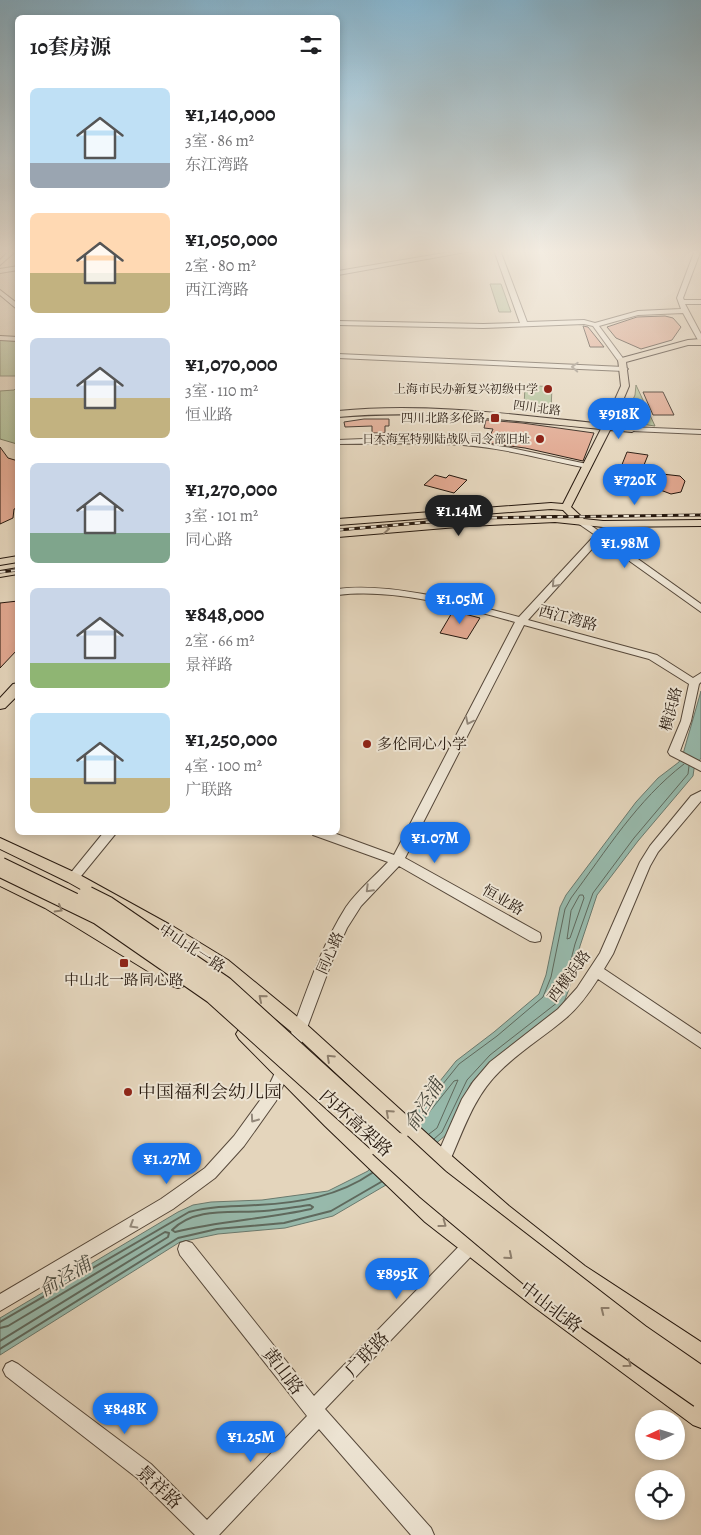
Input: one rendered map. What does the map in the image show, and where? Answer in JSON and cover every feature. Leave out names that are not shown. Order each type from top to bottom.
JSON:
[{"type":"highway","name":"内环高架路","points":[[0,855],[107,906],[224,986],[438,1181],[640,1338],[701,1379]]},
{"type":"highway","name":"内环高架路","points":[[0,867],[99,915],[213,994],[427,1187],[552,1292],[701,1396]]},
{"type":"main road","points":[[566,507],[623,393],[622,365],[688,342],[701,341]]},
{"type":"main road","name":"四川北路","points":[[340,409],[487,415],[632,429]]},
{"type":"main road","name":"四川北路","points":[[340,414],[372,410]]},
{"type":"main road","points":[[518,520],[554,506]]},
{"type":"main road","points":[[340,522],[554,506],[566,507],[587,517],[605,519]]},
{"type":"main road","points":[[566,507],[582,522]]},
{"type":"main road","points":[[582,522],[605,519],[701,518]]},
{"type":"main road","points":[[340,534],[518,520],[562,519],[582,522],[701,523]]},
{"type":"main road","points":[[0,562],[15,560]]},
{"type":"main road","points":[[0,567],[15,570]]},
{"type":"main road","points":[[0,574],[15,570]]},
{"type":"main road","points":[[0,705],[15,690]]},
{"type":"main road","name":"中山北一路","points":[[0,843],[73,878],[168,931],[222,965],[300,1029],[440,1159]]},
{"type":"main road","points":[[0,879],[50,904],[136,954],[212,1002],[282,1072]]},
{"type":"main road","name":"中山北路","points":[[282,1072],[432,1216],[537,1297],[701,1417]]},
{"type":"main road","points":[[440,1159],[578,1273],[701,1354]]},
{"type":"street","points":[[340,323],[474,326],[580,322],[595,325],[607,322]]},
{"type":"street","points":[[691,322],[701,341]]},
{"type":"street","points":[[595,325],[622,365]]},
{"type":"street","points":[[0,338],[15,339]]},
{"type":"street","points":[[340,356],[622,365]]},
{"type":"street","points":[[632,429],[701,432]]},
{"type":"street","points":[[340,442],[388,440],[465,443],[518,451],[587,466]]},
{"type":"street","points":[[582,522],[701,609]]},
{"type":"street","name":"同心路","points":[[0,1303],[167,1204],[210,1173],[240,1141],[271,1096],[344,921],[361,897],[397,860],[410,839],[487,684],[521,621],[600,536]]},
{"type":"street","name":"西江湾路","points":[[340,592],[369,590],[407,594],[521,621],[653,657],[697,679]]},
{"type":"street","name":"横浜路","points":[[676,753],[697,679]]},
{"type":"street","points":[[676,753],[701,767]]},
{"type":"street","name":"西横浜路","points":[[440,1159],[467,1104],[478,1086],[495,1066],[563,1013],[582,992],[606,954],[648,857],[695,799],[701,795]]},
{"type":"street","points":[[73,878],[109,835]]},
{"type":"street","name":"恒业路","points":[[326,835],[397,860],[535,937]]},
{"type":"street","points":[[596,971],[701,1042]]},
{"type":"street","name":"广联路","points":[[208,1534],[316,1413],[502,1212]]},
{"type":"street","name":"黄山路","points":[[186,1249],[316,1413],[424,1535]]},
{"type":"street","name":"景祥路","points":[[12,1370],[94,1431],[144,1472],[208,1534]]},
{"type":"shaded area","points":[[0,340],[15,341],[15,376],[0,376]]},
{"type":"shaded area","points":[[525,385],[552,387],[551,410],[524,408]]},
{"type":"shaded area","points":[[636,385],[655,426],[634,423],[625,417],[635,395]]},
{"type":"shaded area","points":[[14,390],[15,443],[0,439],[0,391]]},
{"type":"water","name":"俞泾浦","points":[[701,691],[701,758],[694,769],[693,776],[638,841],[597,895],[563,1005],[494,1059],[471,1083],[446,1135],[386,1185],[333,1216],[285,1228],[218,1234],[180,1242],[0,1355],[0,1318],[178,1212],[193,1205],[211,1202],[262,1200],[328,1191],[368,1171],[456,1061],[539,994],[546,975],[560,907],[566,895],[636,802],[658,778],[679,762]]},
{"type":"building","points":[[623,322],[676,322],[681,327],[672,340],[641,349],[616,338],[607,327]]},
{"type":"building","points":[[583,326],[588,327],[604,347],[590,347]]},
{"type":"building","points":[[643,392],[663,392],[674,415],[653,415]]},
{"type":"building","points":[[364,419],[389,419],[389,426],[385,426],[385,433],[372,433],[372,426],[345,427],[344,422]]},
{"type":"building","name":"日本海军特别陆战队司令部旧址","points":[[486,420],[594,433],[583,461],[525,448],[487,443],[493,429],[484,428]]},
{"type":"building","points":[[0,447],[8,458],[15,460],[15,509],[13,518],[0,524]]},
{"type":"building","points":[[627,452],[648,455],[640,475],[619,472]]},
{"type":"building","points":[[662,474],[680,476],[685,481],[681,492],[671,494],[655,488]]},
{"type":"building","points":[[435,475],[446,478],[449,475],[467,480],[454,493],[424,485]]},
{"type":"building","points":[[15,601],[15,652],[0,668],[0,603]]},
{"type":"building","points":[[453,611],[480,618],[467,639],[440,633]]},
{"type":"railway","points":[[340,530],[474,518],[701,515]]},
{"type":"railway","points":[[0,572],[15,570]]},
{"type":"place","name":"上海市民办新复兴初级中学","points":[[548,389]]},
{"type":"place","name":"四川北路多伦路","points":[[495,418]]},
{"type":"place","name":"日本海军特别陆战队司令部旧址","points":[[540,439]]},
{"type":"place","name":"多伦同心小学","points":[[367,744]]},
{"type":"place","name":"中山北一路同心路","points":[[124,963]]},
{"type":"place","name":"中国福利会幼儿园","points":[[128,1092]]}]
